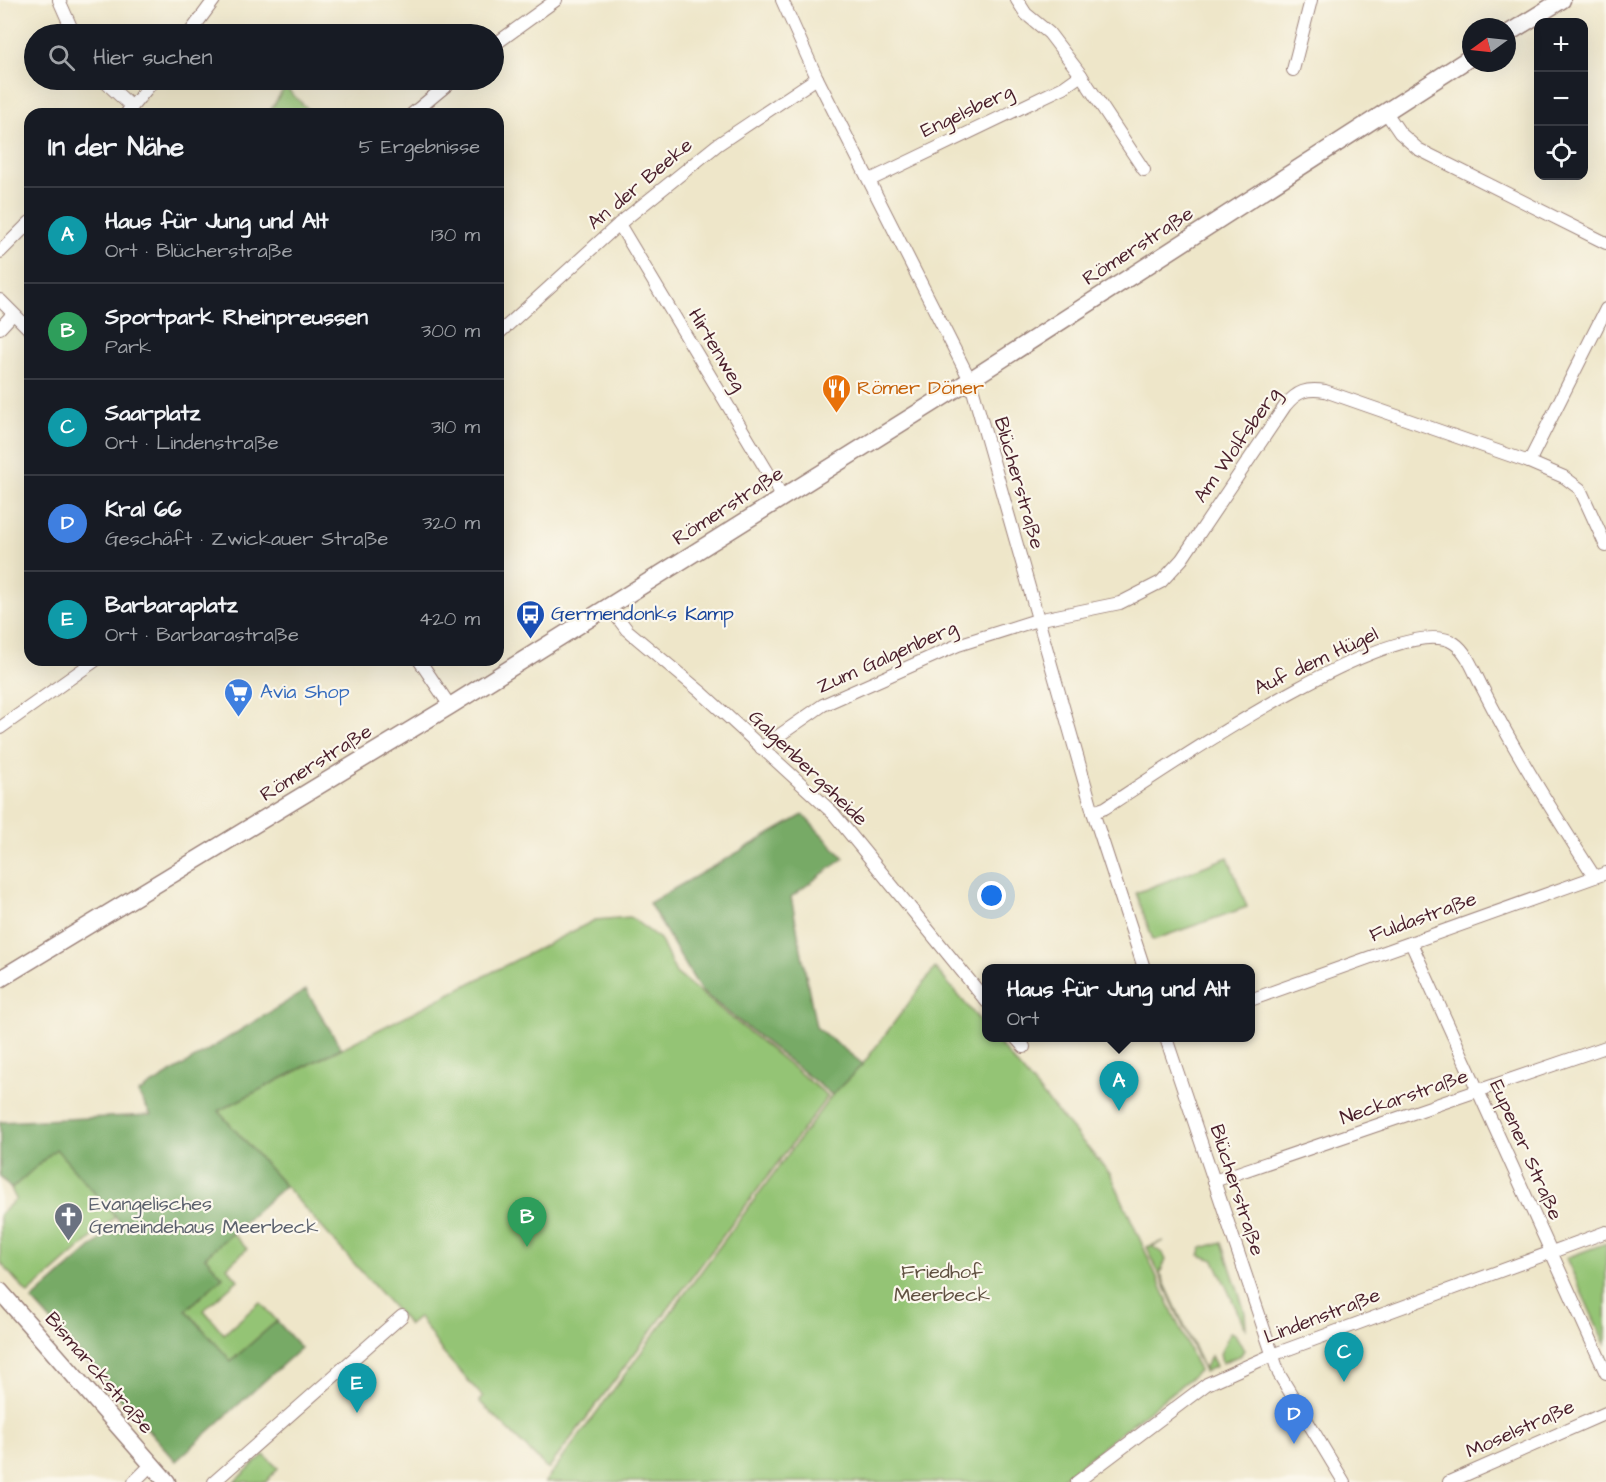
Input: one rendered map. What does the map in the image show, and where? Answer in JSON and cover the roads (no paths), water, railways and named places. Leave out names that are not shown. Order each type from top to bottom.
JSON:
[{"type":"main road","points":[[1516,28],[1562,0]]},
{"type":"main road","name":"Römerstraße","points":[[0,980],[450,706],[970,380],[1462,63]]},
{"type":"main road","name":"Bismarckstraße","points":[[0,1291],[167,1482]]},
{"type":"street","points":[[59,0],[70,24]]},
{"type":"street","points":[[196,24],[214,0]]},
{"type":"street","points":[[504,38],[556,0]]},
{"type":"street","name":"Blücherstraße","points":[[782,0],[817,78],[970,380],[1093,812],[1142,964]]},
{"type":"street","points":[[1017,0],[1026,14],[1049,33],[1081,75],[1144,170]]},
{"type":"street","points":[[1293,70],[1311,0]]},
{"type":"street","name":"Engelsberg","points":[[870,180],[1064,87],[1081,75]]},
{"type":"street","name":"An der Beeke","points":[[504,329],[619,224],[717,145],[817,78]]},
{"type":"street","points":[[111,90],[126,108]]},
{"type":"street","points":[[131,108],[146,90]]},
{"type":"street","points":[[419,108],[441,90]]},
{"type":"street","points":[[1385,111],[1400,133],[1418,149],[1606,243]]},
{"type":"street","name":"Hirtenweg","points":[[619,224],[782,496]]},
{"type":"street","points":[[0,252],[24,228]]},
{"type":"street","points":[[0,300],[24,325]]},
{"type":"street","points":[[1606,309],[1601,331],[1529,462],[1564,477],[1580,489],[1606,546]]},
{"type":"street","points":[[0,328],[13,315]]},
{"type":"street","name":"Am Wolfsberg","points":[[1037,620],[1120,603],[1161,582],[1182,559],[1285,406],[1300,391],[1325,390],[1529,462]]},
{"type":"street","name":"Galgenbergsheide","points":[[608,605],[627,630],[701,692],[833,813],[982,996]]},
{"type":"street","name":"Zum Galgenberg","points":[[761,748],[824,705],[886,675],[958,645],[1037,620]]},
{"type":"street","name":"Auf dem Hügel","points":[[1093,812],[1105,808],[1282,695],[1370,654],[1423,639],[1446,639],[1463,652],[1519,759],[1600,874]]},
{"type":"street","points":[[0,728],[88,666]]},
{"type":"street","points":[[423,666],[450,706]]},
{"type":"street","name":"Fuldastraße","points":[[1255,998],[1600,874]]},
{"type":"street","name":"Eupener Straße","points":[[1411,943],[1549,1252],[1606,1373]]},
{"type":"street","name":"Blücherstraße","points":[[1167,1042],[1279,1374],[1344,1482]]},
{"type":"street","name":"Neckarstraße","points":[[1214,1181],[1606,1047]]},
{"type":"street","name":"Lindenstraße","points":[[1077,1482],[1207,1384],[1272,1355],[1606,1232]]},
{"type":"street","points":[[214,1482],[402,1316]]},
{"type":"street","name":"Moselstraße","points":[[1449,1482],[1606,1413]]},
{"type":"street","points":[[134,1482],[151,1465]]},
{"type":"place","name":"Römer Döner","points":[[836,414]]},
{"type":"place","name":"Germendonks Kamp","points":[[530,640]]},
{"type":"place","name":"Avia Shop","points":[[239,718]]},
{"type":"place","name":"Haus für Jung und Alt","points":[[1119,1111]]},
{"type":"place","name":"Evangelisches Gemeindehaus Meerbeck","points":[[68,1242]]},
{"type":"place","name":"Sportpark Rheinpreussen","points":[[527,1247]]},
{"type":"place","name":"Saarplatz","points":[[1344,1382]]},
{"type":"place","name":"Barbaraplatz","points":[[357,1413]]},
{"type":"place","name":"Kral 66","points":[[1294,1444]]},
{"type":"park label","name":"Friedhof Meerbeck","points":[[942,1284]]}]
